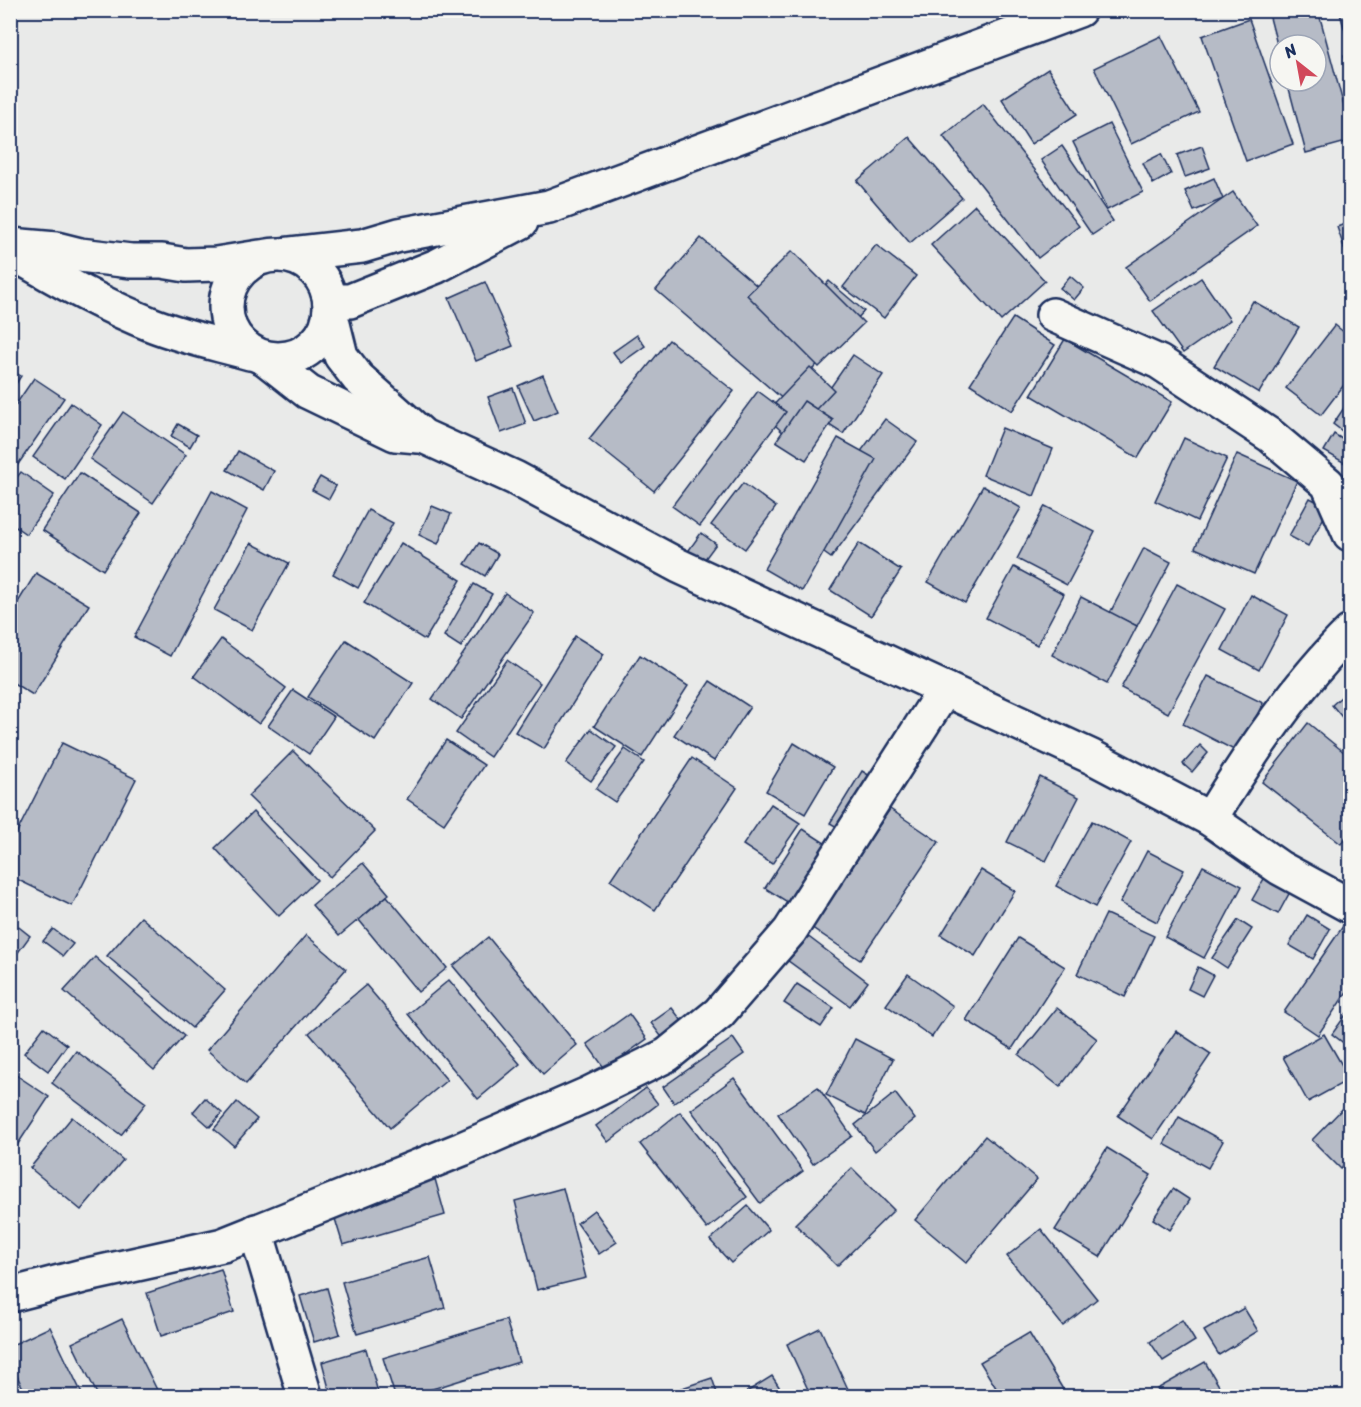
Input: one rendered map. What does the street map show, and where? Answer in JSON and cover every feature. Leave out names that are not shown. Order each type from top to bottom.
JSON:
[{"type":"street","points":[[330,306],[350,301],[437,266],[549,207],[1022,20],[1079,10]]},
{"type":"street","points":[[10,245],[56,249],[80,255],[131,261],[162,261],[186,265],[216,264],[273,255],[362,246],[399,235],[549,207]]},
{"type":"street","points":[[10,251],[43,271],[153,325],[258,356],[284,360],[301,355],[316,344],[326,329],[330,306]]},
{"type":"street","points":[[423,436],[395,434],[308,392],[237,341],[228,326],[225,309],[228,291],[236,276],[248,263],[273,255],[300,259],[315,269],[325,283],[341,356],[358,378],[423,436],[515,478],[679,566],[1092,757],[1210,819],[1280,868],[1350,906]]},
{"type":"street","points":[[1053,315],[1159,362],[1271,436],[1328,484],[1350,534]]},
{"type":"street","points":[[1210,819],[1240,771],[1324,658],[1350,632]]},
{"type":"street","points":[[10,1295],[83,1276],[223,1245],[462,1149],[586,1095],[667,1055],[719,1012],[790,931],[945,689]]},
{"type":"street","points":[[256,1232],[305,1396]]},
{"type":"building","points":[[1268,10],[1318,10],[1324,33],[1274,33]]},
{"type":"building","points":[[1339,10],[1350,10],[1350,37],[1347,38]]},
{"type":"building","points":[[1249,19],[1268,73],[1268,93],[1275,93],[1293,144],[1246,161],[1202,36]]},
{"type":"building","points":[[1161,36],[1199,112],[1131,144],[1094,68]]},
{"type":"building","points":[[1328,47],[1350,129],[1350,141],[1306,153],[1290,93],[1328,93]]},
{"type":"building","points":[[1350,54],[1350,86],[1344,55]]},
{"type":"building","points":[[1048,69],[1077,114],[1031,144],[1002,99]]},
{"type":"building","points":[[983,104],[1079,226],[1038,258],[943,136]]},
{"type":"building","points":[[1109,124],[1143,192],[1107,210],[1073,142]]},
{"type":"building","points":[[909,137],[962,198],[910,243],[857,181]]},
{"type":"building","points":[[1062,146],[1113,221],[1092,235],[1041,160]]},
{"type":"building","points":[[1202,146],[1210,168],[1185,177],[1177,155]]},
{"type":"building","points":[[1161,154],[1171,174],[1153,184],[1143,163]]},
{"type":"building","points":[[1214,178],[1223,199],[1194,211],[1185,191]]},
{"type":"building","points":[[1233,192],[1257,226],[1150,301],[1126,267]]},
{"type":"building","points":[[975,205],[1045,281],[1001,321],[931,245]]},
{"type":"building","points":[[1350,222],[1350,265],[1337,227]]},
{"type":"building","points":[[701,238],[796,319],[829,281],[864,311],[785,401],[656,290]]},
{"type":"building","points":[[876,245],[916,276],[884,318],[843,287]]},
{"type":"building","points":[[792,251],[864,323],[819,367],[747,295]]},
{"type":"building","points":[[1070,276],[1084,288],[1074,300],[1060,288]]},
{"type":"building","points":[[1201,278],[1230,320],[1183,353],[1153,311]]},
{"type":"building","points":[[485,282],[513,346],[476,361],[449,298]]},
{"type":"building","points":[[1253,301],[1299,327],[1259,393],[1214,366]]},
{"type":"building","points":[[1013,318],[1055,345],[1012,411],[970,384]]},
{"type":"building","points":[[1335,325],[1350,337],[1350,377],[1321,415],[1286,388]]},
{"type":"building","points":[[637,335],[645,346],[621,363],[613,352]]},
{"type":"building","points":[[1065,339],[1172,402],[1138,458],[1031,395]]},
{"type":"building","points":[[669,340],[734,391],[654,491],[589,439]]},
{"type":"building","points":[[853,355],[883,375],[843,434],[812,414]]},
{"type":"building","points":[[810,367],[834,390],[789,438],[764,415]]},
{"type":"building","points":[[10,370],[21,376],[10,393]]},
{"type":"building","points":[[543,375],[558,411],[534,421],[518,386]]},
{"type":"building","points":[[34,378],[64,398],[10,476],[10,413]]},
{"type":"building","points":[[513,388],[526,424],[501,433],[488,397]]},
{"type":"building","points":[[758,391],[786,412],[700,526],[672,506]]},
{"type":"building","points":[[1350,399],[1350,437],[1333,424]]},
{"type":"building","points":[[804,401],[833,420],[806,460],[776,441]]},
{"type":"building","points":[[71,403],[102,425],[65,479],[33,457]]},
{"type":"building","points":[[123,412],[186,455],[153,503],[90,459]]},
{"type":"building","points":[[885,419],[917,442],[831,558],[799,535]]},
{"type":"building","points":[[178,424],[197,435],[190,447],[171,436]]},
{"type":"building","points":[[1002,428],[1053,449],[1034,496],[983,475]]},
{"type":"building","points":[[1334,434],[1350,444],[1350,466],[1324,451]]},
{"type":"building","points":[[838,438],[876,459],[802,591],[764,569]]},
{"type":"building","points":[[1184,438],[1227,458],[1197,521],[1155,501]]},
{"type":"building","points":[[238,451],[274,471],[264,490],[227,470]]},
{"type":"building","points":[[1237,454],[1297,481],[1254,574],[1195,548]]},
{"type":"building","points":[[21,472],[54,495],[26,534],[10,523],[10,486]]},
{"type":"building","points":[[80,473],[141,513],[103,570],[42,530]]},
{"type":"building","points":[[320,477],[336,486],[329,499],[312,490]]},
{"type":"building","points":[[743,483],[776,507],[745,549],[711,525]]},
{"type":"building","points":[[983,486],[1021,508],[965,603],[928,582]]},
{"type":"building","points":[[212,491],[247,510],[170,656],[134,637]]},
{"type":"building","points":[[1310,498],[1329,508],[1308,546],[1289,536]]},
{"type":"building","points":[[432,506],[451,514],[438,544],[419,535]]},
{"type":"building","points":[[1045,506],[1095,532],[1067,585],[1017,559]]},
{"type":"building","points":[[368,510],[393,523],[358,588],[333,574]]},
{"type":"building","points":[[701,533],[716,544],[699,567],[684,557]]},
{"type":"building","points":[[251,543],[289,563],[252,630],[214,610]]},
{"type":"building","points":[[401,543],[461,580],[425,640],[364,603]]},
{"type":"building","points":[[479,543],[498,554],[485,576],[465,564]]},
{"type":"building","points":[[859,543],[901,570],[871,616],[830,590]]},
{"type":"building","points":[[1144,548],[1171,562],[1137,626],[1110,613]]},
{"type":"building","points":[[1014,567],[1064,594],[1037,645],[986,618]]},
{"type":"building","points":[[36,573],[89,605],[33,695],[10,681],[10,615]]},
{"type":"building","points":[[474,584],[492,594],[461,647],[444,636]]},
{"type":"building","points":[[1177,584],[1225,609],[1168,713],[1121,688]]},
{"type":"building","points":[[505,593],[534,613],[461,719],[432,699]]},
{"type":"building","points":[[1251,595],[1288,615],[1259,670],[1222,650]]},
{"type":"building","points":[[1081,597],[1137,626],[1107,684],[1052,655]]},
{"type":"building","points":[[575,636],[604,654],[544,749],[515,732]]},
{"type":"building","points":[[221,639],[286,688],[259,724],[194,676]]},
{"type":"building","points":[[346,640],[413,683],[375,741],[308,697]]},
{"type":"building","points":[[640,655],[688,686],[642,757],[594,726]]},
{"type":"building","points":[[507,660],[540,683],[490,757],[456,733]]},
{"type":"building","points":[[1208,676],[1263,703],[1238,752],[1183,724]]},
{"type":"building","points":[[710,681],[750,707],[714,761],[674,735]]},
{"type":"building","points":[[1350,689],[1350,727],[1332,705]]},
{"type":"building","points":[[293,690],[334,717],[309,754],[268,726]]},
{"type":"building","points":[[1308,723],[1350,757],[1350,831],[1341,844],[1262,782]]},
{"type":"building","points":[[591,729],[616,747],[591,781],[566,763]]},
{"type":"building","points":[[446,740],[484,765],[444,824],[407,799]]},
{"type":"building","points":[[62,743],[136,779],[72,906],[10,876],[10,846]]},
{"type":"building","points":[[794,743],[833,767],[805,814],[766,791]]},
{"type":"building","points":[[1200,745],[1208,753],[1192,772],[1183,764]]},
{"type":"building","points":[[625,749],[644,762],[615,802],[596,789]]},
{"type":"building","points":[[293,751],[375,831],[330,877],[248,796]]},
{"type":"building","points":[[692,758],[737,788],[655,910],[610,880]]},
{"type":"building","points":[[862,771],[883,784],[851,835],[830,823]]},
{"type":"building","points":[[1040,777],[1079,797],[1046,861],[1007,842]]},
{"type":"building","points":[[771,804],[800,823],[772,864],[743,845]]},
{"type":"building","points":[[890,809],[939,842],[860,960],[811,927]]},
{"type":"building","points":[[253,812],[317,880],[279,916],[215,848]]},
{"type":"building","points":[[1092,821],[1131,842],[1095,907],[1056,886]]},
{"type":"building","points":[[803,829],[834,849],[797,908],[765,888]]},
{"type":"building","points":[[1147,851],[1184,870],[1157,922],[1120,903]]},
{"type":"building","points":[[363,863],[389,894],[339,936],[312,905]]},
{"type":"building","points":[[1203,866],[1242,886],[1204,958],[1165,937]]},
{"type":"building","points":[[981,870],[1015,891],[975,956],[941,935]]},
{"type":"building","points":[[1265,877],[1291,890],[1278,914],[1252,900]]},
{"type":"building","points":[[387,896],[447,968],[418,992],[359,920]]},
{"type":"building","points":[[1106,914],[1154,936],[1125,997],[1077,974]]},
{"type":"building","points":[[1307,915],[1330,929],[1313,959],[1289,945]]},
{"type":"building","points":[[141,917],[225,990],[192,1028],[107,956]]},
{"type":"building","points":[[1348,919],[1350,921],[1350,987],[1318,1035],[1284,1012]]},
{"type":"building","points":[[1238,920],[1252,929],[1227,968],[1212,958]]},
{"type":"building","points":[[15,924],[30,936],[11,962],[10,931]]},
{"type":"building","points":[[53,929],[73,944],[63,956],[43,941]]},
{"type":"building","points":[[306,935],[346,969],[246,1084],[207,1050]]},
{"type":"building","points":[[806,935],[868,982],[850,1006],[787,960]]},
{"type":"building","points":[[488,937],[577,1045],[543,1074],[453,966]]},
{"type":"building","points":[[1018,938],[1065,967],[1012,1049],[966,1020]]},
{"type":"building","points":[[95,957],[184,1036],[154,1070],[64,991]]},
{"type":"building","points":[[1198,967],[1213,975],[1202,996],[1188,989]]},
{"type":"building","points":[[908,974],[953,1006],[932,1037],[886,1005]]},
{"type":"building","points":[[449,980],[520,1064],[478,1099],[408,1014]]},
{"type":"building","points":[[797,984],[834,1008],[821,1027],[784,1003]]},
{"type":"building","points":[[366,985],[447,1080],[390,1128],[309,1033]]},
{"type":"building","points":[[672,1008],[688,1029],[667,1044],[651,1023]]},
{"type":"building","points":[[1057,1008],[1097,1039],[1060,1087],[1019,1055]]},
{"type":"building","points":[[1350,1009],[1350,1048],[1332,1034]]},
{"type":"building","points":[[629,1014],[647,1039],[605,1069],[587,1044]]},
{"type":"building","points":[[44,1027],[67,1045],[48,1071],[24,1053]]},
{"type":"building","points":[[1176,1031],[1211,1054],[1153,1139],[1118,1116]]},
{"type":"building","points":[[1324,1034],[1350,1079],[1308,1102],[1283,1057]]},
{"type":"building","points":[[733,1038],[744,1054],[674,1103],[663,1087]]},
{"type":"building","points":[[855,1039],[893,1059],[865,1115],[826,1095]]},
{"type":"building","points":[[76,1051],[146,1103],[121,1135],[52,1083]]},
{"type":"building","points":[[10,1071],[49,1097],[14,1150],[10,1148]]},
{"type":"building","points":[[734,1078],[803,1171],[760,1203],[691,1110]]},
{"type":"building","points":[[818,1087],[852,1136],[813,1164],[778,1114]]},
{"type":"building","points":[[646,1088],[658,1104],[608,1142],[596,1126]]},
{"type":"building","points":[[895,1093],[915,1119],[875,1151],[855,1125]]},
{"type":"building","points":[[205,1098],[222,1113],[210,1127],[193,1112]]},
{"type":"building","points":[[1350,1101],[1350,1160],[1341,1169],[1312,1140]]},
{"type":"building","points":[[237,1102],[257,1119],[234,1146],[214,1129]]},
{"type":"building","points":[[680,1112],[747,1197],[707,1229],[640,1144]]},
{"type":"building","points":[[72,1117],[123,1160],[81,1210],[30,1168]]},
{"type":"building","points":[[1179,1117],[1223,1141],[1208,1168],[1164,1144]]},
{"type":"building","points":[[985,1136],[1037,1179],[966,1263],[915,1220]]},
{"type":"building","points":[[1107,1148],[1151,1175],[1100,1257],[1055,1230]]},
{"type":"building","points":[[852,1168],[894,1210],[837,1266],[795,1224]]},
{"type":"building","points":[[435,1179],[445,1215],[343,1245],[332,1209]]},
{"type":"building","points":[[563,1188],[586,1278],[537,1290],[515,1201]]},
{"type":"building","points":[[1173,1189],[1190,1200],[1170,1230],[1153,1219]]},
{"type":"building","points":[[748,1206],[769,1230],[731,1263],[710,1240]]},
{"type":"building","points":[[594,1210],[617,1242],[599,1254],[577,1223]]},
{"type":"building","points":[[1041,1229],[1097,1299],[1063,1326],[1007,1256]]},
{"type":"building","points":[[430,1257],[445,1308],[357,1334],[342,1282]]},
{"type":"building","points":[[221,1269],[234,1312],[161,1336],[147,1293]]},
{"type":"building","points":[[327,1288],[340,1334],[314,1342],[300,1296]]},
{"type":"building","points":[[1244,1308],[1258,1331],[1219,1355],[1204,1331]]},
{"type":"building","points":[[122,1319],[160,1396],[98,1396],[72,1343]]},
{"type":"building","points":[[506,1320],[519,1362],[410,1396],[395,1396],[383,1358]]},
{"type":"building","points":[[1182,1320],[1195,1341],[1163,1361],[1150,1342]]},
{"type":"building","points":[[50,1327],[83,1396],[27,1396],[10,1362],[10,1346]]},
{"type":"building","points":[[820,1328],[848,1389],[831,1396],[811,1396],[787,1344]]},
{"type":"building","points":[[1029,1333],[1067,1396],[1001,1396],[980,1362]]},
{"type":"building","points":[[366,1349],[379,1396],[331,1396],[322,1362]]},
{"type":"building","points":[[1205,1362],[1225,1396],[1161,1396],[1157,1389]]},
{"type":"building","points":[[772,1376],[785,1396],[740,1396]]},
{"type":"building","points":[[712,1378],[718,1396],[658,1396]]}]
